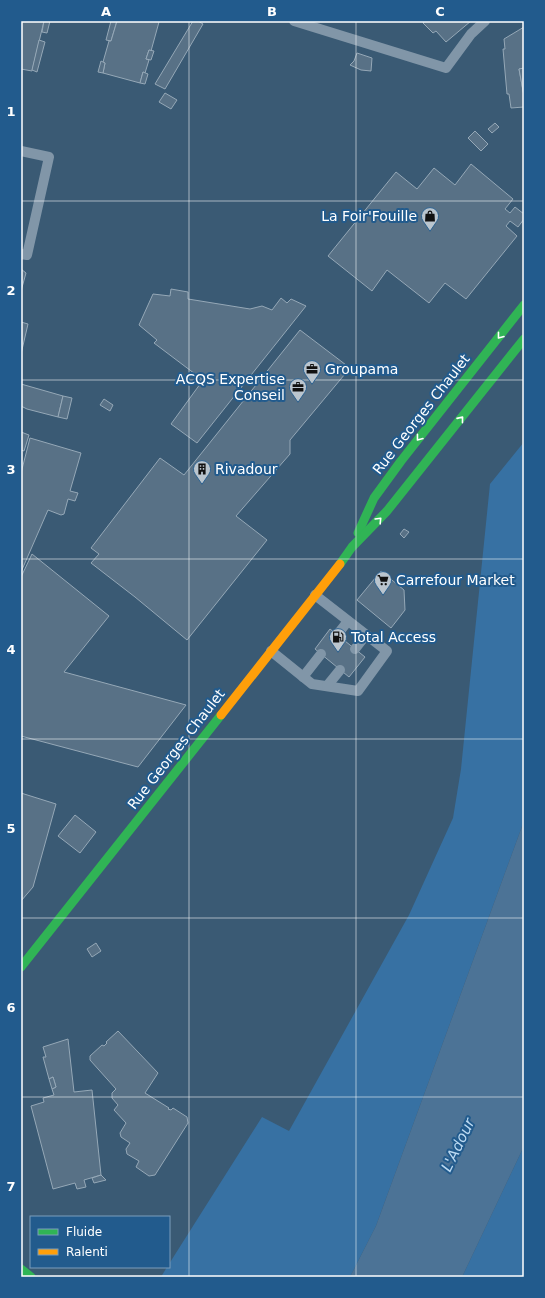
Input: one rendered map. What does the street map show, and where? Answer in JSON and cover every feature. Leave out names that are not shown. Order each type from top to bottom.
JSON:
[{"type":"main road","name":"Rue Georges Chaulet","points":[[352,547],[374,498],[401,461],[524,305]]},
{"type":"main road","name":"Rue Georges Chaulet","points":[[21,968],[352,547],[387,511],[524,339]]},
{"type":"main road","points":[[21,1269],[31,1277]]},
{"type":"lane","points":[[294,21],[446,68],[471,34],[485,21]]},
{"type":"lane","points":[[21,151],[50,157],[27,255],[21,254]]},
{"type":"lane","points":[[271,651],[312,684],[358,690],[387,651],[315,595]]},
{"type":"lane","points":[[337,635],[348,621]]},
{"type":"lane","points":[[355,649],[366,635]]},
{"type":"lane","points":[[303,677],[321,654]]},
{"type":"lane","points":[[327,686],[340,670]]},
{"type":"shaded area","points":[[524,442],[524,821],[376,1226],[350,1277],[161,1277],[166,1268],[170,1268],[170,1262],[262,1117],[289,1131],[409,915],[453,818],[461,769],[490,484]]},
{"type":"shaded area","points":[[524,1146],[524,1277],[462,1277]]},
{"type":"water","name":"L'Adour","points":[[524,821],[524,1146],[462,1277],[350,1277],[376,1226]]},
{"type":"building","points":[[21,21],[44,21],[32,71],[21,69]]},
{"type":"building","points":[[44,21],[50,21],[47,33],[42,32]]},
{"type":"building","points":[[111,21],[117,21],[111,41],[106,40]]},
{"type":"building","points":[[117,21],[159,22],[151,51],[149,50],[146,59],[149,60],[145,73],[143,72],[140,83],[103,73],[105,63],[103,62]]},
{"type":"building","points":[[193,21],[198,21],[203,24],[165,89],[155,84]]},
{"type":"building","points":[[424,21],[471,21],[446,42],[436,31],[433,33],[423,23]]},
{"type":"building","points":[[524,27],[524,68],[519,69],[524,96],[524,107],[511,108],[509,94],[507,94],[503,49],[505,49],[504,39]]},
{"type":"building","points":[[39,40],[45,42],[37,72],[32,70]]},
{"type":"building","points":[[149,50],[154,51],[151,60],[146,59]]},
{"type":"building","points":[[357,53],[372,58],[371,71],[361,70],[350,65],[354,61]]},
{"type":"building","points":[[101,61],[105,63],[103,73],[98,72]]},
{"type":"building","points":[[524,68],[524,96],[519,69]]},
{"type":"building","points":[[143,72],[148,74],[145,84],[140,83]]},
{"type":"building","points":[[165,93],[177,100],[171,109],[159,102]]},
{"type":"building","points":[[495,123],[499,127],[492,133],[488,129]]},
{"type":"building","points":[[475,131],[488,144],[481,151],[468,138]]},
{"type":"building","name":"La Foir'Fouille","points":[[471,164],[513,199],[505,209],[510,213],[515,207],[524,214],[524,219],[518,227],[510,221],[506,226],[517,236],[466,299],[445,283],[429,303],[387,270],[372,291],[328,256],[396,172],[417,189],[434,168],[455,185]]},
{"type":"building","points":[[21,269],[26,273],[21,291]]},
{"type":"building","points":[[171,289],[188,292],[188,299],[250,309],[262,306],[272,310],[281,298],[287,303],[291,299],[306,306],[197,443],[171,424],[203,380],[154,343],[157,340],[139,325],[153,294],[170,296]]},
{"type":"building","points":[[21,322],[28,324],[21,354]]},
{"type":"building","name":"Rivadour","points":[[300,330],[350,368],[290,440],[290,454],[236,516],[267,540],[187,640],[91,563],[99,554],[91,548],[160,458],[184,475]]},
{"type":"building","points":[[21,384],[63,396],[58,417],[21,406]]},
{"type":"building","points":[[63,396],[72,398],[67,419],[58,417]]},
{"type":"building","points":[[104,399],[113,405],[110,411],[100,405]]},
{"type":"building","points":[[21,432],[29,435],[24,451],[21,450]]},
{"type":"building","points":[[30,438],[81,453],[70,491],[78,493],[75,501],[68,499],[64,514],[61,515],[48,510],[21,572],[21,473]]},
{"type":"building","points":[[404,529],[409,532],[404,538],[400,534]]},
{"type":"building","points":[[32,554],[109,616],[64,672],[186,705],[138,767],[21,736],[21,577]]},
{"type":"building","name":"Carrefour Market","points":[[381,571],[404,590],[405,610],[391,628],[357,600]]},
{"type":"building","name":"Total Access","points":[[330,629],[365,657],[349,677],[315,649]]},
{"type":"building","points":[[21,793],[56,804],[33,887],[21,901]]},
{"type":"building","points":[[75,815],[96,832],[80,853],[58,836]]},
{"type":"building","points":[[96,943],[101,951],[92,957],[87,949]]},
{"type":"building","points":[[118,1031],[158,1073],[145,1093],[169,1108],[168,1109],[171,1110],[173,1108],[187,1117],[188,1123],[155,1175],[149,1176],[136,1167],[139,1161],[127,1154],[126,1149],[130,1143],[121,1137],[120,1133],[126,1123],[114,1110],[118,1105],[112,1098],[112,1093],[116,1089],[90,1060],[90,1056],[102,1045],[104,1046],[107,1043],[106,1042]]},
{"type":"building","points":[[68,1039],[74,1092],[92,1090],[101,1175],[84,1180],[86,1187],[77,1189],[75,1183],[53,1189],[31,1106],[44,1102],[43,1098],[54,1095],[52,1089],[56,1087],[53,1077],[49,1079],[43,1057],[46,1057],[43,1047]]},
{"type":"building","points":[[53,1077],[56,1087],[52,1089],[49,1079]]},
{"type":"building","points":[[101,1175],[106,1180],[94,1183],[92,1178]]},
{"type":"traffic: fast","points":[[358,533],[374,498],[401,461],[524,305]]},
{"type":"traffic: fast","points":[[340,564],[352,547],[387,511],[524,339]]},
{"type":"traffic: fast","points":[[21,967],[221,715]]},
{"type":"traffic: fast","points":[[21,1269],[31,1277]]},
{"type":"traffic: slow","points":[[221,715],[340,564]]},
{"type":"place","name":"La Foir'Fouille","points":[[430,231]]},
{"type":"place","name":"Groupama","points":[[312,384]]},
{"type":"place","name":"ACQS Expertise Conseil","points":[[298,402]]},
{"type":"place","name":"Rivadour","points":[[202,484]]},
{"type":"place","name":"Carrefour Market","points":[[383,595]]},
{"type":"place","name":"Total Access","points":[[338,652]]}]
